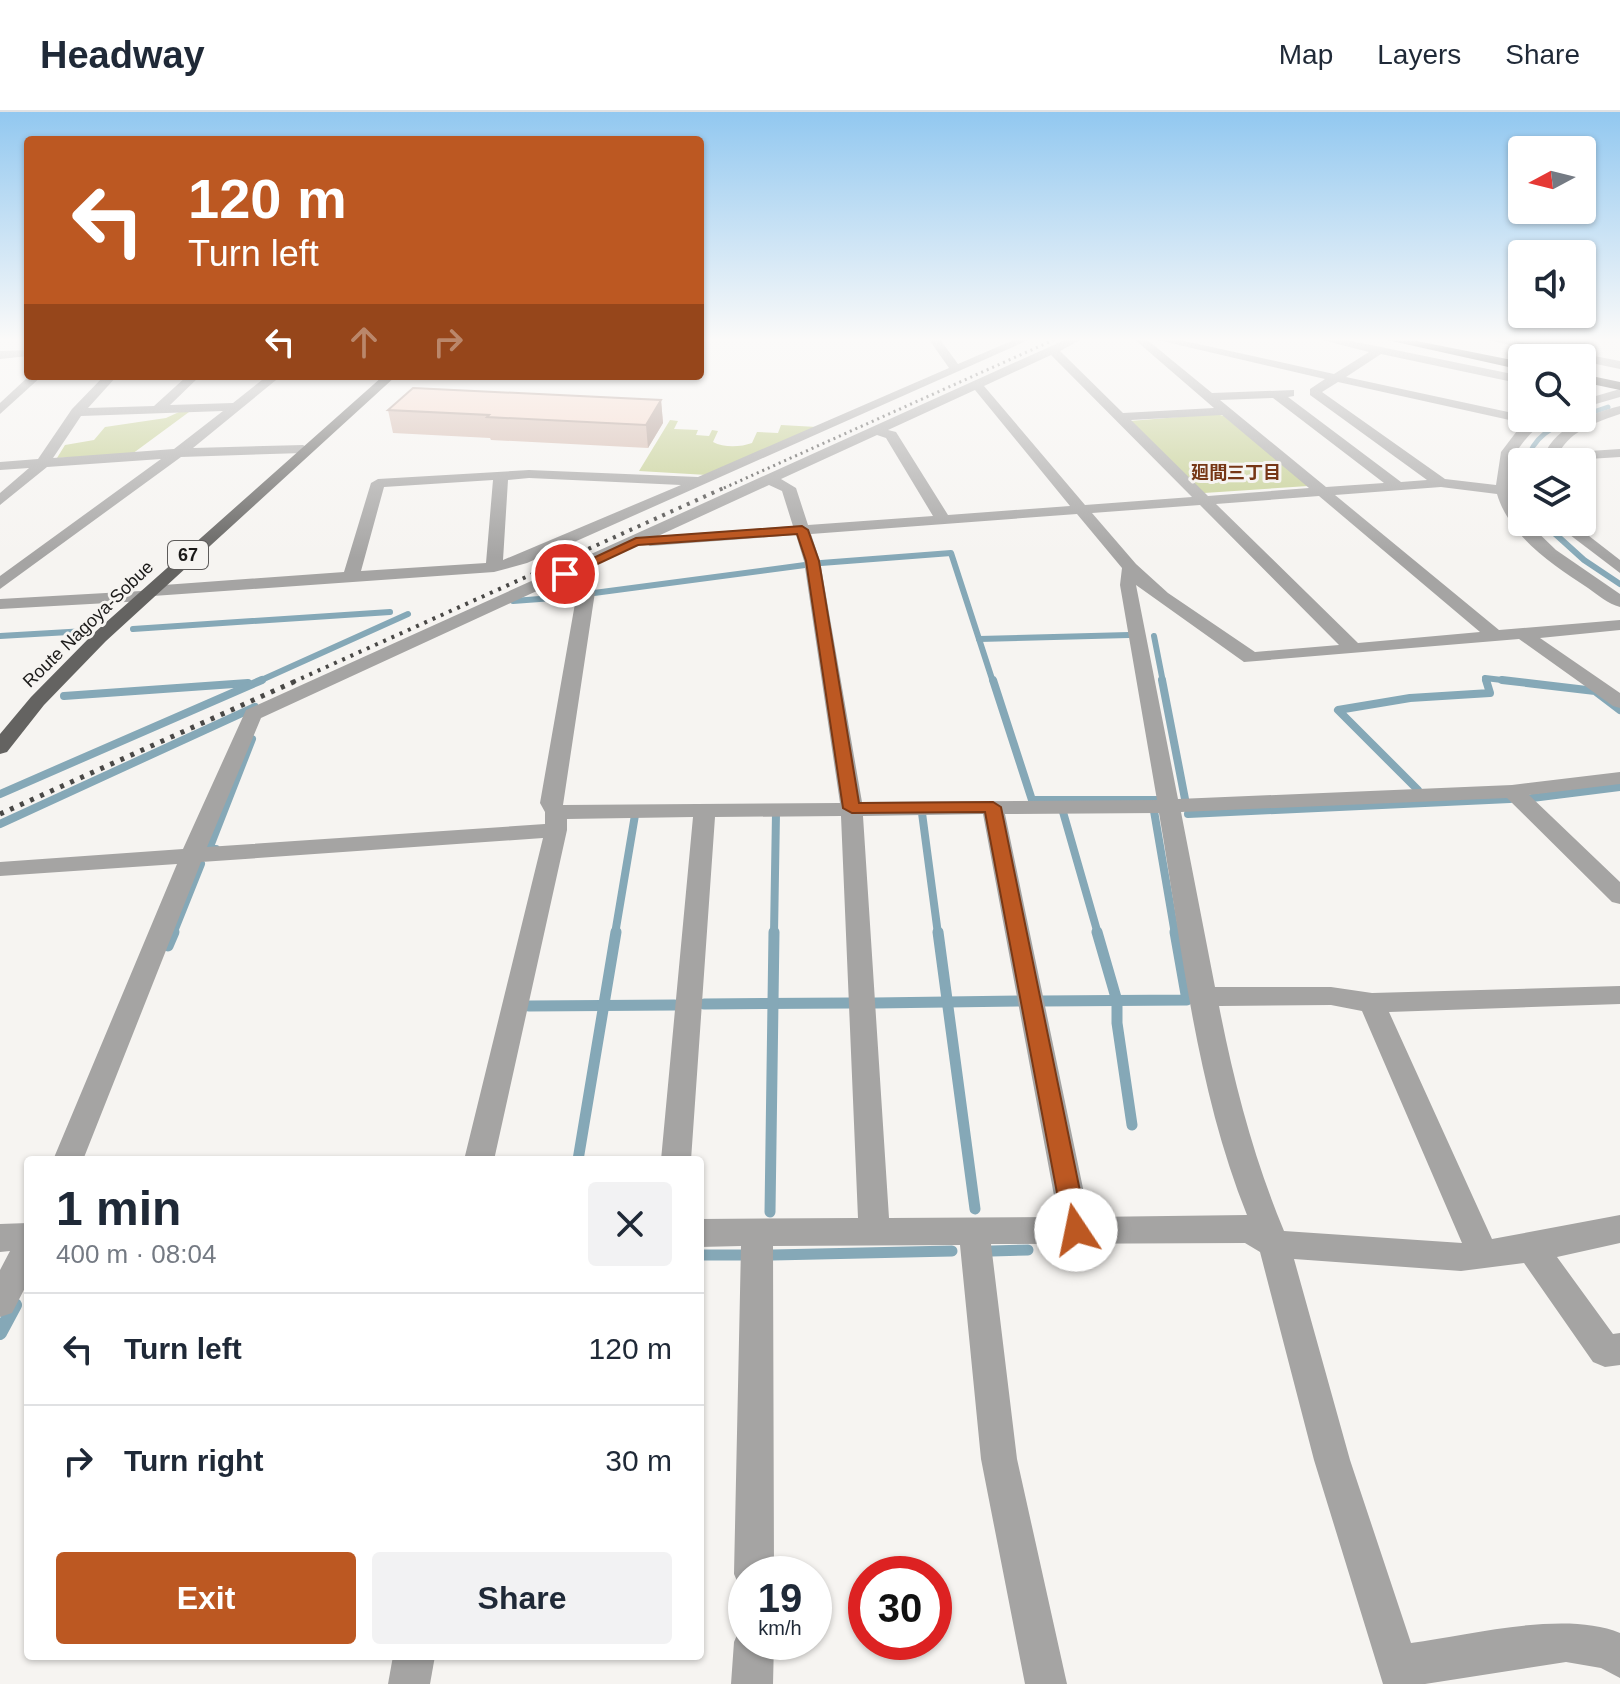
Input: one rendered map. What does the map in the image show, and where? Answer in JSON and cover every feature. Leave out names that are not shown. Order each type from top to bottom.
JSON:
[{"type":"main road","name":"Route Nagoya-Sobue","points":[[0,748],[27,711],[147,594],[348,411]]},
{"type":"street","points":[[0,501],[42,464],[77,412],[103,411]]},
{"type":"street","points":[[0,584],[230,411]]},
{"type":"street","points":[[0,604],[494,567],[521,560],[860,411]]},
{"type":"street","points":[[70,1156],[253,714],[920,411]]},
{"type":"street","points":[[998,411],[1078,510],[1130,568],[1162,597],[1251,658],[1620,625]]},
{"type":"street","points":[[1114,411],[1354,649]]},
{"type":"street","points":[[1120,417],[1218,411]]},
{"type":"street","points":[[1224,411],[1495,636]]},
{"type":"street","points":[[1299,411],[1399,487]]},
{"type":"street","points":[[1341,411],[1441,483]]},
{"type":"street","points":[[1553,448],[1574,427],[1616,411]]},
{"type":"street","points":[[877,431],[891,435],[943,519]]},
{"type":"street","points":[[1510,448],[1525,432]]},
{"type":"street","points":[[0,466],[236,449],[303,449]]},
{"type":"street","points":[[1596,455],[1620,453]]},
{"type":"street","points":[[351,577],[378,483],[501,475],[703,481]]},
{"type":"street","points":[[494,567],[501,475]]},
{"type":"street","points":[[770,480],[789,488],[812,561],[852,808],[874,1232]]},
{"type":"street","points":[[636,542],[1441,483],[1508,486]]},
{"type":"street","points":[[1532,536],[1620,602]]},
{"type":"street","points":[[1576,536],[1620,568]]},
{"type":"street","points":[[1130,568],[1128,585],[1215,1058],[1247,1178],[1274,1244],[1332,1460],[1401,1675],[1566,1642],[1610,1649],[1620,1657]]},
{"type":"street","points":[[480,1156],[556,821],[551,803],[586,592]]},
{"type":"street","points":[[1523,634],[1620,702]]},
{"type":"street","points":[[0,869],[705,810],[1167,806],[1512,791],[1620,778]]},
{"type":"street","points":[[1512,791],[1620,896]]},
{"type":"street","points":[[993,807],[1076,1230]]},
{"type":"street","points":[[676,1156],[705,810]]},
{"type":"street","points":[[1204,997],[1331,996],[1372,1003],[1620,995]]},
{"type":"street","points":[[1372,1003],[1484,1256]]},
{"type":"street","points":[[704,1233],[1250,1229],[1274,1244],[1461,1257],[1532,1248],[1620,1229]]},
{"type":"street","points":[[974,1231],[999,1459],[1046,1684]]},
{"type":"street","points":[[754,1556],[757,1232]]},
{"type":"street","points":[[0,1238],[24,1237]]},
{"type":"street","points":[[1532,1248],[1605,1351],[1620,1349]]},
{"type":"street","points":[[0,1302],[24,1257]]},
{"type":"street","points":[[409,1684],[413,1660]]},
{"type":"street","points":[[752,1684],[753,1660]]},
{"type":"green space","points":[[179,412],[189,412],[132,454],[57,458],[65,445],[94,440],[105,427],[166,418]]},
{"type":"green space","points":[[1216,414],[1224,416],[1308,486],[1204,493],[1130,421]]},
{"type":"green space","points":[[670,420],[678,421],[674,429],[698,430],[696,435],[709,436],[712,430],[718,431],[713,442],[727,446],[752,443],[757,432],[778,433],[781,425],[817,427],[707,475],[639,471]]},
{"type":"building","points":[[415,411],[654,411],[646,425],[487,417],[489,415]]},
{"type":"waterway","points":[[1533,448],[1548,432]]},
{"type":"waterway","points":[[1557,536],[1584,560],[1620,584]]},
{"type":"waterway","points":[[821,563],[951,553],[979,639]]},
{"type":"waterway","points":[[594,593],[805,565]]},
{"type":"waterway","points":[[513,601],[580,596]]},
{"type":"waterway","points":[[133,629],[390,612]]},
{"type":"waterway","points":[[257,682],[408,614]]},
{"type":"waterway","points":[[0,636],[86,631]]},
{"type":"waterway","points":[[979,639],[1129,635]]},
{"type":"waterway","points":[[1154,636],[1163,682]]},
{"type":"waterway","points":[[979,639],[993,682]]},
{"type":"waterway","points":[[1486,682],[1485,678],[1502,680]]},
{"type":"waterway","points":[[0,794],[262,680]]},
{"type":"waterway","points":[[993,680],[1032,800],[1157,800]]},
{"type":"waterway","points":[[1162,680],[1185,799]]},
{"type":"waterway","points":[[1418,790],[1338,710],[1410,698],[1490,693],[1486,680]]},
{"type":"waterway","points":[[1502,680],[1519,682]]},
{"type":"waterway","points":[[1502,680],[1595,691],[1620,710]]},
{"type":"waterway","points":[[64,696],[248,683]]},
{"type":"waterway","points":[[0,824],[255,707]]},
{"type":"waterway","points":[[216,849],[209,849],[252,739]]},
{"type":"waterway","points":[[1532,798],[1620,787]]},
{"type":"waterway","points":[[1188,814],[1510,799]]},
{"type":"waterway","points":[[1154,811],[1175,934]]},
{"type":"waterway","points":[[1063,812],[1098,934]]},
{"type":"waterway","points":[[774,934],[776,813]]},
{"type":"waterway","points":[[922,813],[938,934]]},
{"type":"waterway","points":[[615,934],[635,815]]},
{"type":"waterway","points":[[173,934],[201,864]]},
{"type":"waterway","points":[[168,946],[174,932]]},
{"type":"waterway","points":[[604,1005],[616,932]]},
{"type":"waterway","points":[[773,1004],[774,932]]},
{"type":"waterway","points":[[938,932],[947,1002]]},
{"type":"waterway","points":[[1097,932],[1117,1000]]},
{"type":"waterway","points":[[1117,1000],[1187,1000],[1175,932]]},
{"type":"waterway","points":[[1042,1001],[1117,1000]]},
{"type":"waterway","points":[[1117,1000],[1117,1023],[1132,1125]]},
{"type":"waterway","points":[[947,1002],[1019,1001]]},
{"type":"waterway","points":[[875,1003],[947,1002]]},
{"type":"waterway","points":[[947,1002],[975,1209]]},
{"type":"waterway","points":[[773,1004],[851,1003]]},
{"type":"waterway","points":[[704,1004],[773,1004]]},
{"type":"waterway","points":[[770,1212],[773,1004]]},
{"type":"waterway","points":[[529,1006],[604,1005]]},
{"type":"waterway","points":[[579,1156],[604,1005]]},
{"type":"waterway","points":[[604,1005],[675,1005]]},
{"type":"waterway","points":[[992,1251],[1028,1250]]},
{"type":"waterway","points":[[773,1255],[952,1251]]},
{"type":"waterway","points":[[704,1255],[745,1255]]},
{"type":"waterway","points":[[0,1333],[15,1305]]},
{"type":"railway","points":[[724,488],[895,411]]},
{"type":"railway","points":[[293,682],[728,486]]},
{"type":"railway","points":[[0,814],[298,680]]},
{"type":"district","name":"廻間三丁目","points":[[1236,473]]},
{"type":"route","points":[[565,574],[636,542],[802,530],[812,561],[852,808],[993,807],[1076,1230]]}]
